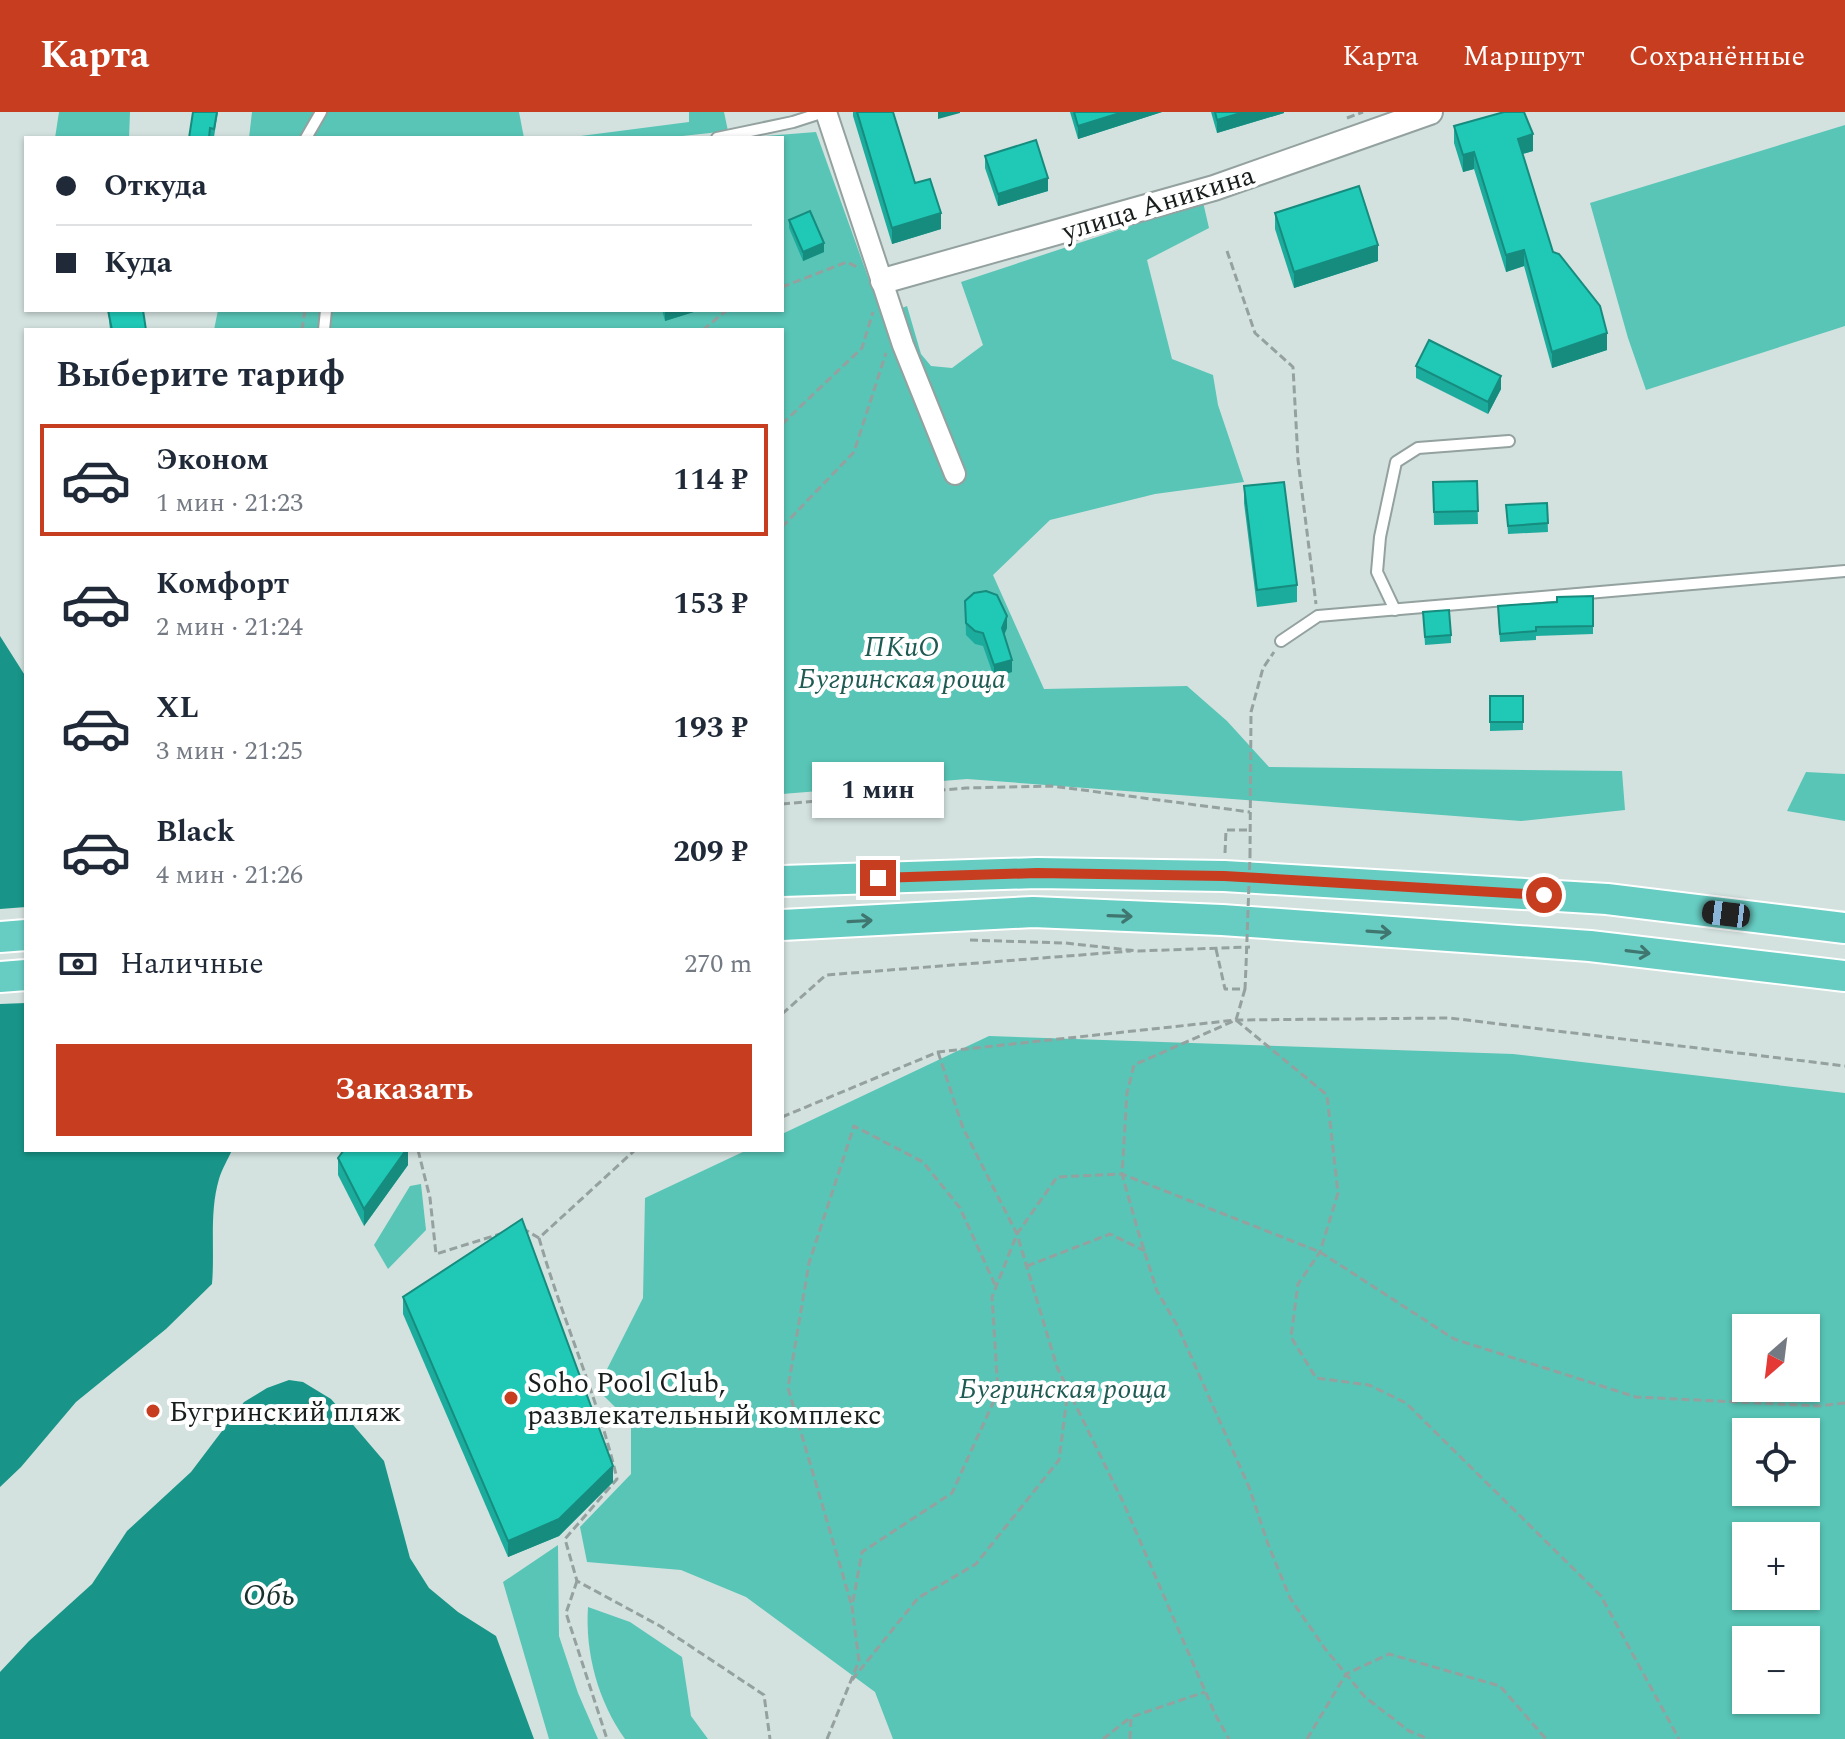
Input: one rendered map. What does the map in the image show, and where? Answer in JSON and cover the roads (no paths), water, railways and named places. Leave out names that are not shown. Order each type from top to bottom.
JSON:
[{"type":"main road","points":[[784,881],[1037,873],[1224,876],[1607,899],[1845,928]]},
{"type":"main road","points":[[784,925],[1033,912],[1222,920],[1590,946],[1845,976]]},
{"type":"main road","points":[[0,937],[24,935]]},
{"type":"main road","points":[[0,977],[24,975]]},
{"type":"street","points":[[825,112],[903,345],[955,474]]},
{"type":"street","name":"улица Аникина","points":[[883,281],[1214,188],[1419,114]]},
{"type":"lane","points":[[307,136],[321,112]]},
{"type":"lane","points":[[726,136],[825,112]]},
{"type":"lane","points":[[1395,610],[1377,572],[1380,537],[1396,462],[1418,448],[1509,441]]},
{"type":"lane","points":[[1281,641],[1318,616],[1845,571]]},
{"type":"water","points":[[0,636],[24,674],[24,1152],[231,1152],[216,1192],[212,1284],[166,1329],[76,1402],[0,1487]]},
{"type":"water","name":"Обь","points":[[289,1380],[303,1382],[331,1399],[384,1461],[410,1558],[429,1588],[458,1612],[496,1636],[534,1739],[0,1739],[0,1672],[92,1584],[127,1531],[191,1472],[244,1402],[267,1388]]},
{"type":"place","name":"Soho Pool Club, развлекательный комплекс","points":[[511,1398]]},
{"type":"place","name":"Бугринский пляж","points":[[153,1411]]},
{"type":"park label","name":"ПКиО Бугринская роща","points":[[902,662]]},
{"type":"park label","name":"Бугринская роща","points":[[1063,1388]]}]
